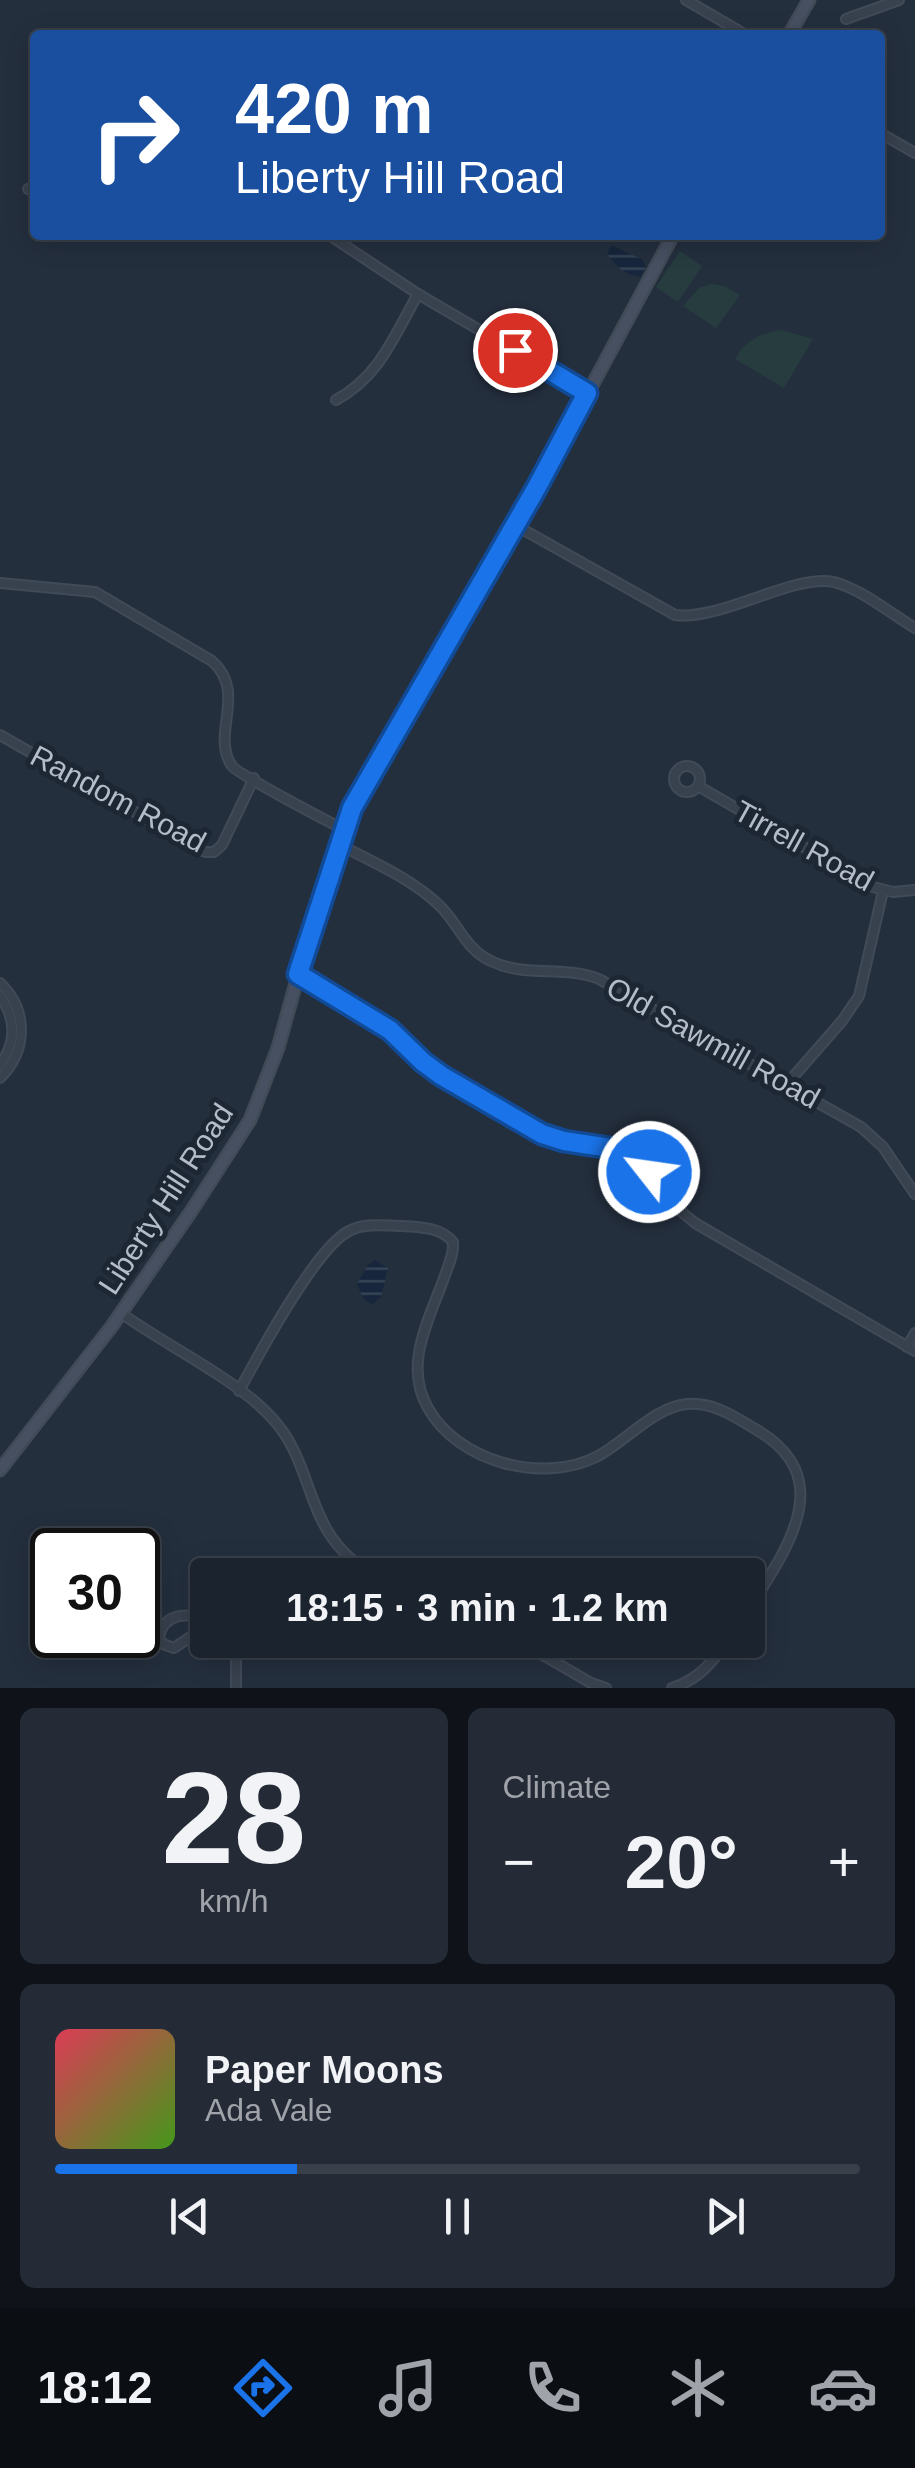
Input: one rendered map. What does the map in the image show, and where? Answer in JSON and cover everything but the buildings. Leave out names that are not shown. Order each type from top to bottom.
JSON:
[{"type":"street","points":[[686,0],[737,30]]},
{"type":"street","points":[[793,30],[809,0]]},
{"type":"street","points":[[846,19],[899,0]]},
{"type":"street","points":[[885,136],[915,153]]},
{"type":"street","points":[[337,240],[418,294],[587,393]]},
{"type":"street","name":"Liberty Hill Road","points":[[0,1470],[121,1313],[222,1166],[255,1110],[278,1048],[342,828],[515,525],[670,240]]},
{"type":"street","points":[[336,400],[374,372],[418,294]]},
{"type":"street","points":[[515,525],[675,614],[698,614],[830,581],[915,628]]},
{"type":"street","points":[[0,583],[95,592],[212,661],[223,672],[228,687],[226,748],[230,762],[240,774],[254,778],[342,828]]},
{"type":"street","name":"Random Road","points":[[0,736],[206,852],[214,852],[222,844],[254,778]]},
{"type":"street","name":"Tirrell Road","points":[[698,786],[860,880],[883,891],[915,890]]},
{"type":"street","name":"Old Sawmill Road","points":[[338,844],[439,904],[468,945],[493,962],[515,969],[561,970],[599,978],[873,1135],[915,1194]]},
{"type":"street","points":[[786,1085],[842,1022],[859,996],[883,891]]},
{"type":"street","points":[[298,974],[390,1030],[442,1076],[542,1134],[610,1148],[630,1158],[649,1172],[677,1208],[695,1223],[911,1349],[915,1333]]},
{"type":"street","points":[[0,983],[14,999],[18,1050],[0,1078]]},
{"type":"street","points":[[0,996],[17,1020],[0,1065]]},
{"type":"street","points":[[239,1391],[338,1238],[366,1225],[419,1227],[448,1236],[453,1242],[452,1258],[420,1344],[416,1366],[419,1389],[428,1410],[461,1443],[481,1454],[525,1467],[571,1466],[593,1458],[666,1411],[686,1404],[724,1410],[770,1438],[786,1453],[800,1481],[800,1511],[786,1547],[765,1582]]},
{"type":"street","points":[[121,1313],[239,1391],[275,1421],[330,1538],[350,1558]]},
{"type":"street","points":[[192,1615],[208,1622],[177,1647],[166,1646],[159,1638],[162,1627],[173,1617],[192,1615]]},
{"type":"street","points":[[236,1658],[236,1688]]},
{"type":"street","points":[[548,1658],[606,1688]]},
{"type":"street","points":[[672,1688],[694,1678],[714,1658]]},
{"type":"green space","points":[[680,251],[702,266],[678,302],[656,287]]},
{"type":"green space","points":[[710,284],[740,295],[716,328],[683,306],[699,288]]},
{"type":"green space","points":[[782,330],[813,339],[784,388],[735,359],[754,338]]},
{"type":"water","points":[[611,245],[643,260],[646,267],[641,276],[626,272],[614,262],[607,254]]},
{"type":"water","points":[[375,1260],[388,1268],[381,1297],[372,1305],[363,1298],[357,1284]]},
{"type":"route","points":[[515,350],[587,393],[342,828],[298,974],[390,1030],[442,1076],[542,1134],[610,1148],[649,1172]]}]
